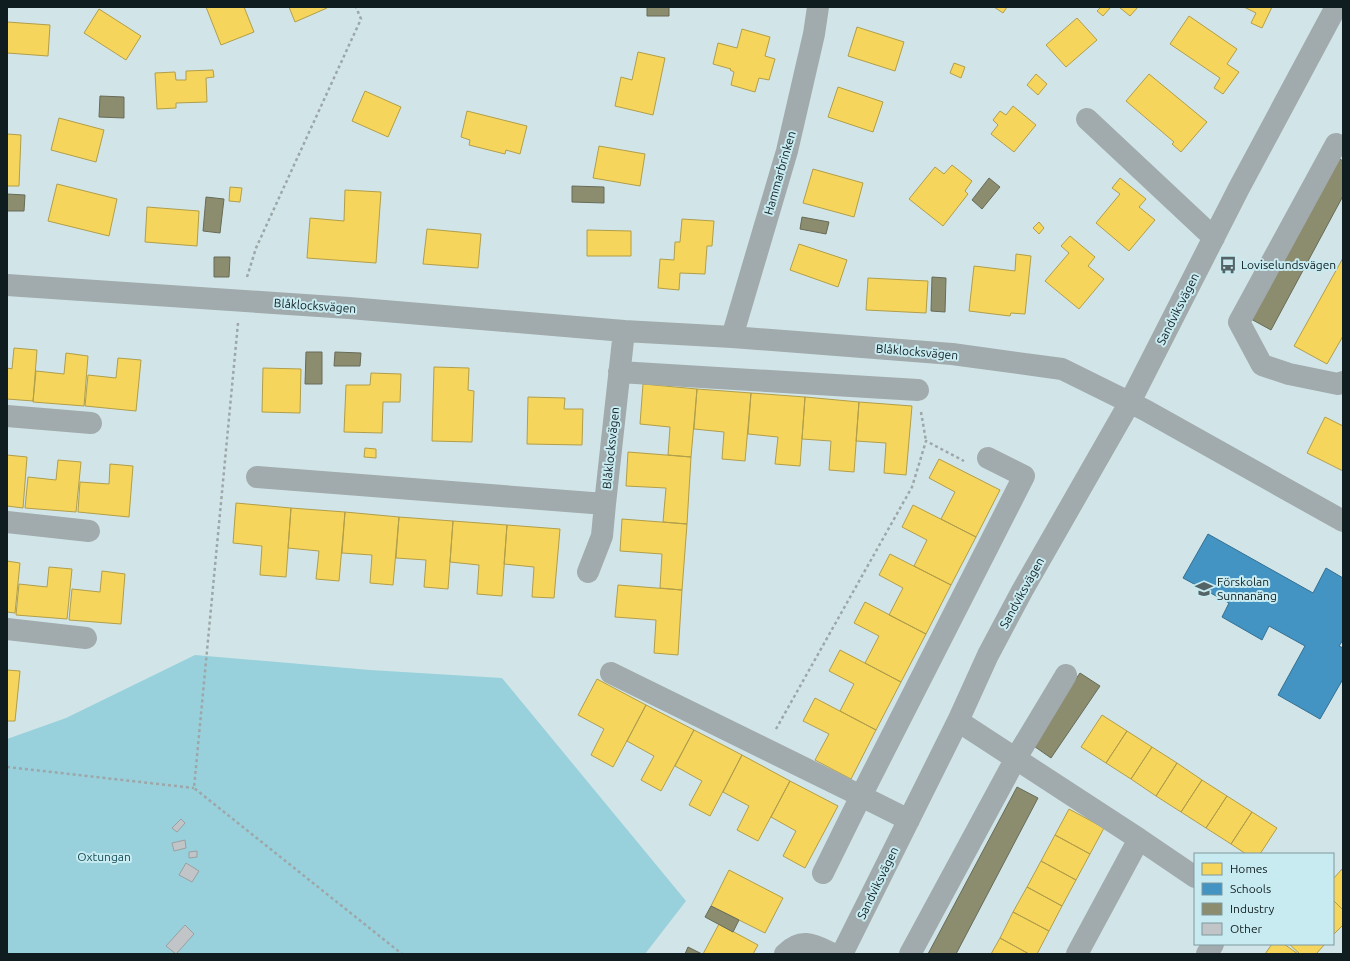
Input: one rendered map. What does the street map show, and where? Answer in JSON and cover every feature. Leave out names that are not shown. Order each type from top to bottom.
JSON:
[{"type":"street","name":"Hammarbrinken","points":[[732,336],[787,151],[814,34],[818,7]]},
{"type":"street","name":"Sandviksvägen","points":[[842,954],[958,721],[988,654],[1130,402],[1214,238],[1336,7]]},
{"type":"street","points":[[1087,119],[1214,238]]},
{"type":"street","points":[[1341,141],[1239,322],[1262,365],[1289,374],[1338,384],[1343,382]]},
{"type":"street","name":"Blåklocksvägen","points":[[7,285],[349,308],[624,331],[732,336],[952,354],[1062,369],[1130,402]]},
{"type":"street","name":"Blåklocksvägen","points":[[257,477],[605,504],[624,331]]},
{"type":"street","points":[[619,372],[918,390]]},
{"type":"street","points":[[1130,402],[1343,521]]},
{"type":"street","points":[[7,416],[91,423]]},
{"type":"street","points":[[823,873],[1024,476],[988,458]]},
{"type":"street","points":[[588,572],[602,536],[605,504]]},
{"type":"street","points":[[7,522],[89,530]]},
{"type":"street","points":[[7,629],[86,638]]},
{"type":"street","points":[[611,674],[909,820]]},
{"type":"street","points":[[910,954],[1016,758],[1066,675]]},
{"type":"street","points":[[958,721],[1194,876]]},
{"type":"street","points":[[1078,954],[1139,840]]},
{"type":"street","points":[[785,954],[792,946],[811,944],[833,954]]},
{"type":"street","points":[[1207,954],[1212,945]]},
{"type":"path","points":[[194,788],[240,301],[256,248],[361,19],[356,7]]},
{"type":"path","points":[[765,749],[912,487],[926,441],[918,390]]},
{"type":"path","points":[[926,441],[977,468],[988,458]]},
{"type":"path","points":[[7,767],[194,788],[402,954]]},
{"type":"green space","name":"Oxtungan","points":[[195,655],[370,670],[502,678],[686,901],[645,954],[7,954],[7,739],[66,718]]},
{"type":"building: Homes","points":[[206,7],[244,7],[254,32],[221,45]]},
{"type":"building: Homes","points":[[289,7],[326,7],[327,8],[295,22]]},
{"type":"building: Homes","points":[[994,7],[1007,7],[1003,13]]},
{"type":"building: Homes","points":[[1101,7],[1111,7],[1103,16],[1097,11]]},
{"type":"building: Homes","points":[[1119,7],[1138,7],[1130,16]]},
{"type":"building: Homes","points":[[1244,7],[1272,7],[1262,28],[1251,23],[1256,13]]},
{"type":"building: Homes","points":[[99,9],[141,36],[126,60],[84,33]]},
{"type":"building: Homes","points":[[1189,16],[1237,49],[1227,64],[1239,72],[1223,94],[1214,88],[1220,78],[1170,44]]},
{"type":"building: Homes","points":[[1077,18],[1097,40],[1066,67],[1046,45]]},
{"type":"building: Homes","points":[[7,22],[50,25],[48,56],[7,53]]},
{"type":"building: Homes","points":[[857,27],[904,42],[895,71],[848,56]]},
{"type":"building: Homes","points":[[742,29],[770,37],[765,56],[775,59],[769,80],[759,78],[755,92],[731,85],[734,72],[730,70],[731,69],[713,64],[718,43],[737,48]]},
{"type":"building: Homes","points":[[638,52],[665,58],[653,115],[615,106],[621,77],[632,80]]},
{"type":"building: Homes","points":[[954,63],[965,67],[961,78],[950,73]]},
{"type":"building: Homes","points":[[213,70],[214,77],[206,78],[207,102],[176,103],[176,108],[157,109],[155,73],[175,72],[176,80],[186,80],[186,71]]},
{"type":"building: Homes","points":[[1036,74],[1047,84],[1038,95],[1027,85]]},
{"type":"building: Homes","points":[[1149,74],[1207,122],[1181,152],[1172,144],[1174,142],[1126,101]]},
{"type":"building: Homes","points":[[838,87],[883,102],[873,132],[828,117]]},
{"type":"building: Homes","points":[[365,91],[401,107],[388,137],[352,121]]},
{"type":"building: Homes","points":[[1013,106],[1036,125],[1014,152],[991,134],[998,125],[993,120],[1000,111],[1006,115]]},
{"type":"building: Homes","points":[[467,111],[527,126],[520,154],[506,150],[505,154],[469,145],[470,140],[461,137]]},
{"type":"building: Homes","points":[[59,118],[104,130],[96,162],[51,150]]},
{"type":"building: Homes","points":[[7,134],[21,135],[19,186],[7,186]]},
{"type":"building: Homes","points":[[599,146],[645,154],[640,186],[593,178]]},
{"type":"building: Homes","points":[[952,165],[972,181],[965,191],[968,194],[943,226],[909,199],[935,167],[944,174]]},
{"type":"building: Homes","points":[[813,169],[863,183],[854,217],[803,203]]},
{"type":"building: Homes","points":[[1120,178],[1146,199],[1139,207],[1155,220],[1129,251],[1096,223],[1120,194],[1112,188]]},
{"type":"building: Homes","points":[[57,184],[117,199],[109,236],[48,221]]},
{"type":"building: Homes","points":[[230,187],[242,188],[240,202],[229,201]]},
{"type":"building: Homes","points":[[345,190],[381,192],[376,263],[307,258],[310,218],[344,221]]},
{"type":"building: Homes","points":[[147,207],[199,211],[197,246],[145,242]]},
{"type":"building: Homes","points":[[682,219],[714,221],[712,246],[707,246],[705,274],[680,273],[679,290],[658,288],[660,259],[674,260],[675,242],[680,242]]},
{"type":"building: Homes","points":[[1039,222],[1044,228],[1039,234],[1033,228]]},
{"type":"building: Homes","points":[[427,229],[481,234],[478,268],[423,264]]},
{"type":"building: Homes","points":[[587,230],[631,231],[631,256],[587,256]]},
{"type":"building: Homes","points":[[1070,236],[1095,257],[1088,266],[1104,279],[1079,309],[1045,281],[1069,253],[1061,246]]},
{"type":"building: Homes","points":[[799,244],[847,260],[838,287],[790,270]]},
{"type":"building: Homes","points":[[1016,254],[1031,256],[1025,314],[1011,313],[1010,316],[969,311],[974,266],[1015,271]]},
{"type":"building: Homes","points":[[1343,258],[1343,336],[1327,364],[1294,346]]},
{"type":"building: Homes","points":[[868,278],[928,281],[926,313],[866,310]]},
{"type":"building: Homes","points":[[14,348],[37,350],[33,401],[7,399],[7,368],[12,369]]},
{"type":"building: Homes","points":[[66,353],[88,356],[84,406],[33,402],[36,371],[64,374]]},
{"type":"building: Homes","points":[[118,358],[141,360],[136,411],[85,406],[88,375],[116,378]]},
{"type":"building: Homes","points":[[434,367],[469,368],[468,390],[474,391],[472,442],[432,441]]},
{"type":"building: Homes","points":[[263,368],[301,369],[300,413],[262,412]]},
{"type":"building: Homes","points":[[371,373],[401,374],[400,402],[383,402],[382,433],[344,432],[346,385],[370,385]]},
{"type":"building: Homes","points":[[643,384],[697,389],[691,457],[668,455],[670,427],[640,424]]},
{"type":"building: Homes","points":[[697,389],[751,393],[745,461],[722,459],[724,432],[694,429]]},
{"type":"building: Homes","points":[[751,393],[805,397],[800,466],[775,464],[778,437],[748,434]]},
{"type":"building: Homes","points":[[528,397],[565,398],[564,409],[583,409],[582,445],[527,444]]},
{"type":"building: Homes","points":[[805,397],[859,402],[854,472],[829,470],[831,441],[802,439]]},
{"type":"building: Homes","points":[[859,402],[912,406],[906,475],[884,473],[886,443],[856,441]]},
{"type":"building: Homes","points":[[1325,417],[1343,426],[1343,471],[1307,453]]},
{"type":"building: Homes","points":[[365,448],[376,449],[376,458],[364,457]]},
{"type":"building: Homes","points":[[628,452],[691,457],[687,524],[663,522],[666,488],[626,486]]},
{"type":"building: Homes","points":[[7,455],[27,457],[23,508],[7,506]]},
{"type":"building: Homes","points":[[939,459],[1000,490],[976,537],[941,519],[955,492],[929,478]]},
{"type":"building: Homes","points":[[58,460],[81,462],[76,512],[25,508],[28,477],[56,480]]},
{"type":"building: Homes","points":[[110,464],[133,466],[129,517],[78,512],[80,482],[109,484]]},
{"type":"building: Homes","points":[[236,503],[291,508],[286,577],[260,575],[262,546],[233,543]]},
{"type":"building: Homes","points":[[913,505],[976,537],[951,585],[914,566],[927,540],[902,527]]},
{"type":"building: Homes","points":[[291,508],[345,512],[339,581],[316,579],[319,551],[288,548]]},
{"type":"building: Homes","points":[[345,512],[399,517],[393,585],[370,583],[372,555],[342,553]]},
{"type":"building: Homes","points":[[399,517],[453,521],[448,589],[424,587],[426,560],[396,558]]},
{"type":"building: Homes","points":[[622,519],[687,524],[682,590],[660,588],[662,554],[620,551]]},
{"type":"building: Homes","points":[[453,521],[507,525],[502,596],[477,594],[479,565],[450,562]]},
{"type":"building: Homes","points":[[507,525],[560,529],[554,598],[532,597],[534,567],[504,564]]},
{"type":"building: Homes","points":[[890,554],[951,585],[926,634],[889,615],[903,588],[879,575]]},
{"type":"building: Homes","points":[[7,561],[20,563],[15,613],[7,612]]},
{"type":"building: Homes","points":[[49,567],[72,569],[67,619],[16,615],[19,584],[47,587]]},
{"type":"building: Homes","points":[[102,571],[125,574],[121,624],[69,620],[72,589],[100,592]]},
{"type":"building: Homes","points":[[618,585],[682,590],[678,655],[654,653],[656,620],[615,617]]},
{"type":"building: Homes","points":[[865,602],[926,634],[901,682],[865,663],[879,636],[854,623]]},
{"type":"building: Homes","points":[[840,650],[901,682],[876,730],[840,711],[854,684],[829,671]]},
{"type":"building: Homes","points":[[7,670],[20,671],[15,721],[7,721]]},
{"type":"building: Homes","points":[[597,679],[646,705],[613,767],[591,755],[604,729],[578,715]]},
{"type":"building: Homes","points":[[815,698],[876,730],[851,779],[815,760],[829,734],[803,721]]},
{"type":"building: Homes","points":[[646,705],[694,730],[661,791],[641,780],[654,756],[627,741]]},
{"type":"building: Homes","points":[[1102,715],[1127,731],[1106,763],[1081,747]]},
{"type":"building: Homes","points":[[694,730],[742,755],[710,816],[689,805],[702,781],[675,766]]},
{"type":"building: Homes","points":[[1127,731],[1152,747],[1131,779],[1106,763]]},
{"type":"building: Homes","points":[[1152,747],[1177,763],[1156,796],[1131,779]]},
{"type":"building: Homes","points":[[742,755],[790,781],[758,841],[737,830],[749,806],[723,792]]},
{"type":"building: Homes","points":[[1177,763],[1202,780],[1181,812],[1156,796]]},
{"type":"building: Homes","points":[[1202,780],[1227,796],[1206,828],[1181,812]]},
{"type":"building: Homes","points":[[790,781],[838,806],[805,868],[783,856],[796,831],[771,817]]},
{"type":"building: Homes","points":[[1227,796],[1252,812],[1231,844],[1206,828]]},
{"type":"building: Homes","points":[[1069,809],[1104,828],[1090,854],[1055,835]]},
{"type":"building: Homes","points":[[1252,812],[1277,828],[1261,853],[1244,853],[1231,844]]},
{"type":"building: Homes","points":[[1055,835],[1090,854],[1076,880],[1041,861]]},
{"type":"building: Homes","points":[[1041,861],[1076,880],[1062,906],[1027,887]]},
{"type":"building: Homes","points":[[1343,868],[1343,910],[1334,901],[1334,878]]},
{"type":"building: Homes","points":[[729,870],[783,898],[765,933],[711,906]]},
{"type":"building: Homes","points":[[1027,887],[1062,906],[1049,931],[1013,912]]},
{"type":"building: Homes","points":[[1334,901],[1343,910],[1343,925],[1334,934]]},
{"type":"building: Homes","points":[[1013,912],[1049,931],[1037,954],[1029,954],[1000,938]]},
{"type":"building: Homes","points":[[719,924],[758,945],[753,954],[703,954]]},
{"type":"building: Homes","points":[[1000,938],[1029,954],[991,954]]},
{"type":"building: Homes","points":[[1271,945],[1285,945],[1298,954],[1265,954]]},
{"type":"building: Homes","points":[[1290,945],[1324,945],[1316,954],[1300,954]]},
{"type":"building: Schools","points":[[1208,534],[1313,593],[1326,568],[1343,578],[1343,640],[1339,646],[1343,648],[1343,679],[1320,719],[1278,695],[1305,646],[1269,626],[1262,640],[1222,617],[1229,603],[1183,578]]},
{"type":"building: Industry","points":[[647,7],[669,7],[669,16],[647,16]]},
{"type":"building: Industry","points":[[100,96],[124,97],[124,118],[99,117]]},
{"type":"building: Industry","points":[[1338,158],[1343,161],[1343,196],[1271,330],[1251,319]]},
{"type":"building: Industry","points":[[989,178],[1000,187],[982,209],[972,200]]},
{"type":"building: Industry","points":[[572,186],[604,187],[604,203],[572,202]]},
{"type":"building: Industry","points":[[7,194],[25,195],[24,211],[7,211]]},
{"type":"building: Industry","points":[[206,197],[224,199],[220,233],[203,231]]},
{"type":"building: Industry","points":[[802,217],[829,222],[826,234],[800,229]]},
{"type":"building: Industry","points":[[214,257],[230,257],[229,277],[214,277]]},
{"type":"building: Industry","points":[[932,277],[946,278],[945,312],[931,311]]},
{"type":"building: Industry","points":[[306,352],[322,352],[322,384],[305,384]]},
{"type":"building: Industry","points":[[335,352],[361,353],[360,366],[334,366]]},
{"type":"building: Industry","points":[[1080,673],[1100,686],[1051,758],[1031,744]]},
{"type":"building: Industry","points":[[1017,787],[1038,798],[956,954],[928,954]]},
{"type":"building: Industry","points":[[711,906],[739,920],[733,932],[705,917]]},
{"type":"building: Industry","points":[[688,947],[702,954],[685,954]]},
{"type":"building: Other","points":[[181,819],[185,823],[177,832],[172,828]]},
{"type":"building: Other","points":[[185,840],[186,848],[174,851],[172,843]]},
{"type":"building: Other","points":[[197,851],[197,857],[189,858],[189,852]]},
{"type":"building: Other","points":[[186,863],[199,871],[192,882],[179,875]]},
{"type":"building: Other","points":[[185,925],[194,934],[176,954],[166,946]]},
{"type":"place","name":"Loviselundsvägen","points":[[1228,265]]},
{"type":"place","name":"Förskolan Sunnanäng","points":[[1204,589]]}]
